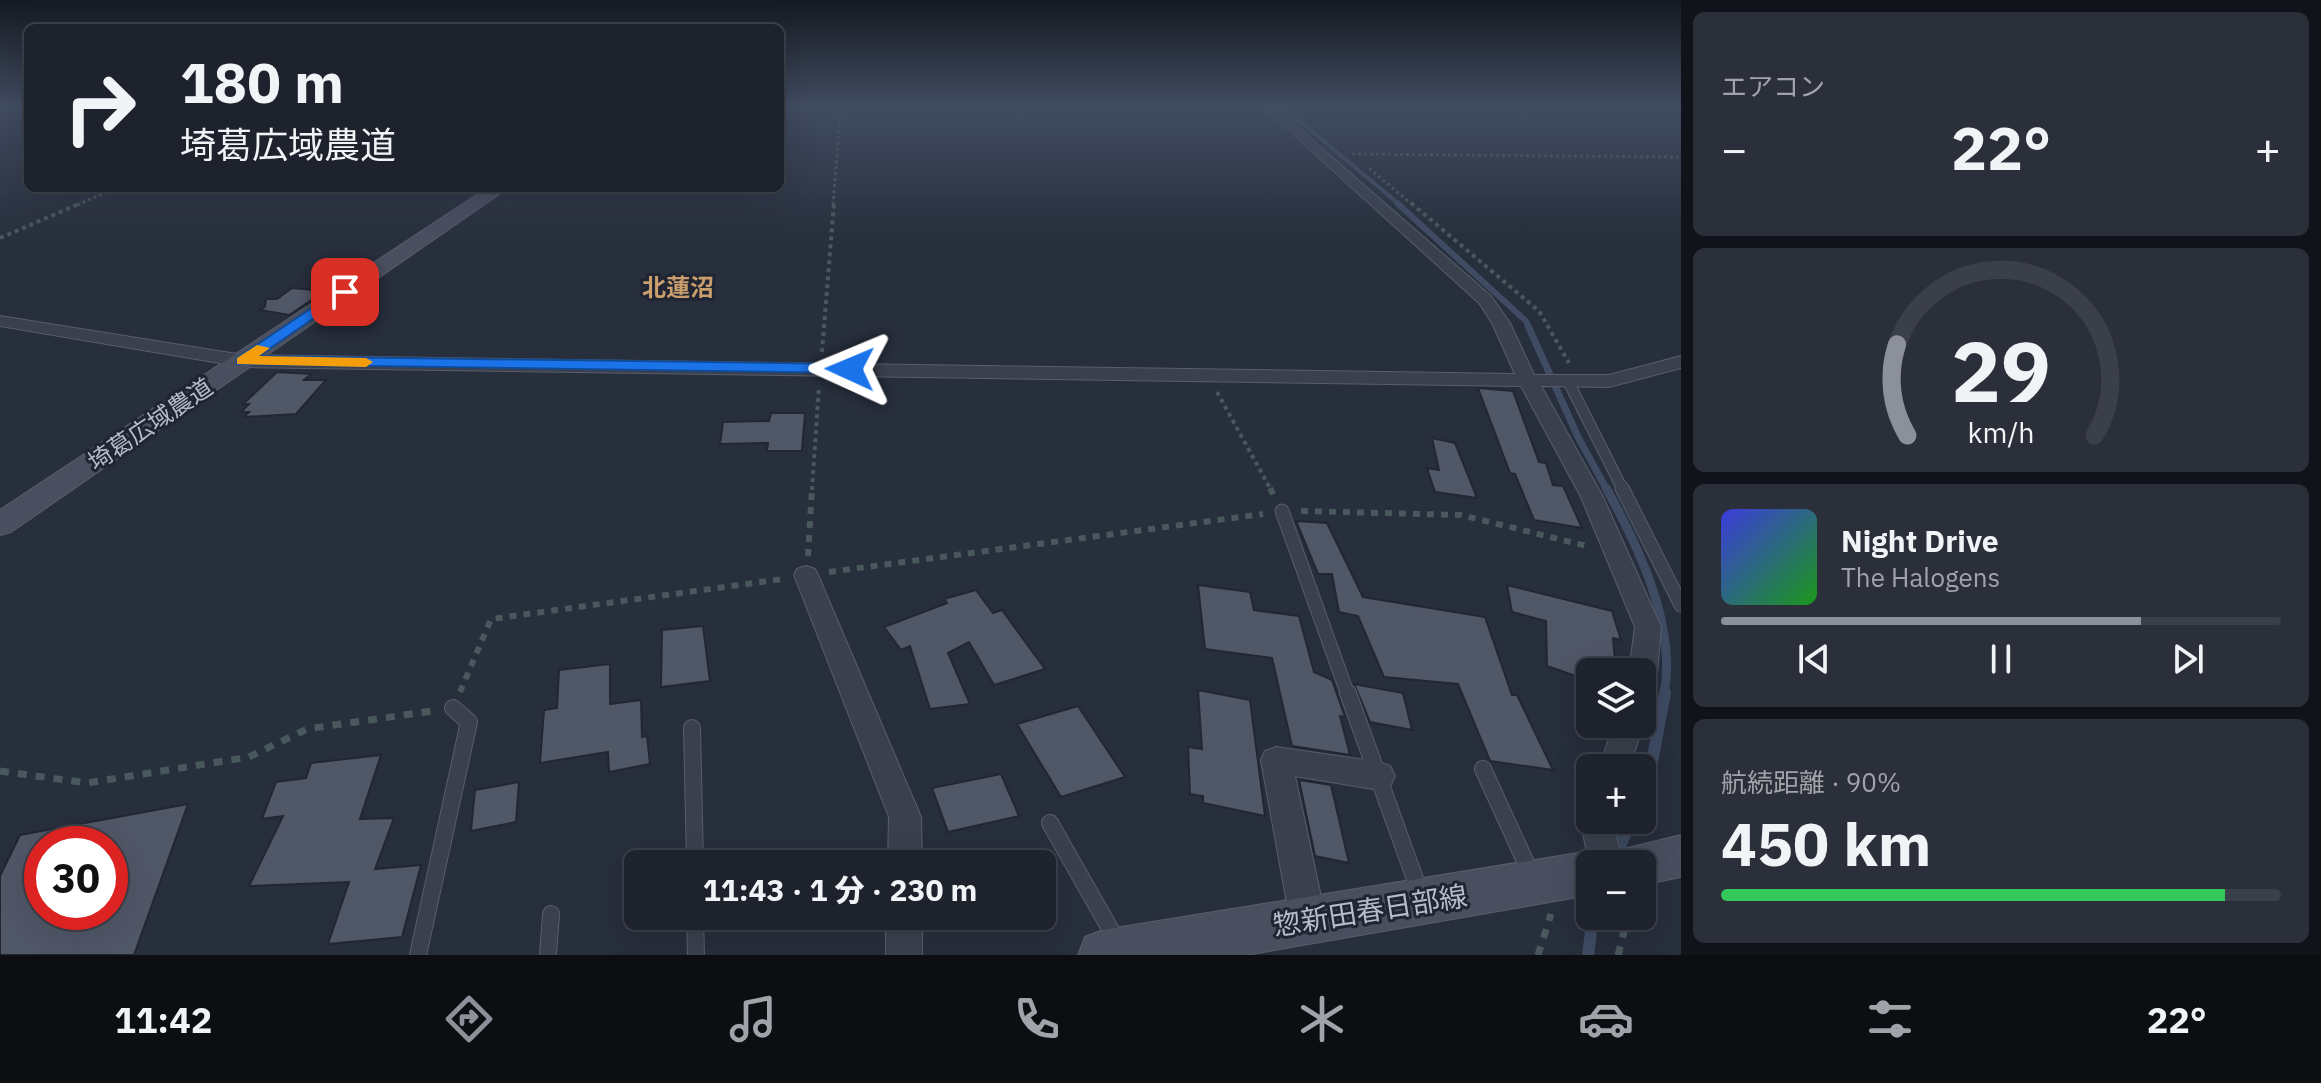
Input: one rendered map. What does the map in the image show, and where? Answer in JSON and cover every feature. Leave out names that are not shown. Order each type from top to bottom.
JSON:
[{"type":"street","points":[[1317,151],[1485,300],[1501,323],[1526,377],[1592,497],[1617,553],[1648,627],[1647,658]]},
{"type":"street","name":"埼葛広域農道","points":[[0,525],[493,192]]},
{"type":"street","points":[[0,321],[243,361],[1526,377],[1568,381],[1609,381],[1681,362]]},
{"type":"street","points":[[806,575],[905,817],[905,850]]},
{"type":"street","points":[[1308,920],[1276,760],[1379,776]]},
{"type":"street","points":[[1656,861],[1681,856]]},
{"type":"street","name":"惣新田春日部線","points":[[1113,953],[1576,876]]},
{"type":"street","points":[[904,930],[904,955]]},
{"type":"lane","points":[[1568,381],[1681,605]]},
{"type":"lane","points":[[1282,511],[1423,900]]},
{"type":"lane","points":[[418,955],[469,722],[453,708]]},
{"type":"lane","points":[[692,728],[695,850]]},
{"type":"lane","points":[[1483,769],[1535,883]]},
{"type":"lane","points":[[1050,823],[1113,953]]},
{"type":"lane","points":[[548,955],[551,914]]},
{"type":"lane","points":[[695,930],[696,955]]},
{"type":"path","points":[[806,575],[837,151]]},
{"type":"path","points":[[1352,154],[1681,157]]},
{"type":"path","points":[[0,238],[107,192]]},
{"type":"path","points":[[1207,374],[1282,511]]},
{"type":"path","points":[[0,771],[87,783],[249,757],[307,729],[453,708],[491,619],[806,575],[1282,511],[1461,515],[1617,553]]},
{"type":"path","points":[[1618,955],[1624,930]]},
{"type":"building","points":[[292,288],[325,291],[289,315],[260,310],[265,307],[266,299],[277,299]]},
{"type":"building","points":[[353,299],[377,299],[353,326],[322,321]]},
{"type":"building","points":[[277,372],[311,374],[304,380],[326,380],[296,414],[244,417],[249,412],[241,412],[249,404],[243,404]]},
{"type":"building","points":[[1478,388],[1513,391],[1539,462],[1546,463],[1553,485],[1563,486],[1582,528],[1534,520],[1515,474],[1510,473]]},
{"type":"building","points":[[771,413],[805,413],[802,451],[767,451],[768,443],[720,444],[723,422],[769,421]]},
{"type":"building","points":[[1432,438],[1455,443],[1477,498],[1435,492],[1427,468],[1439,470]]},
{"type":"building","points":[[1296,521],[1327,523],[1363,597],[1485,617],[1512,695],[1517,695],[1553,770],[1490,761],[1458,684],[1384,677],[1358,616],[1339,612],[1332,574],[1318,574]]},
{"type":"building","points":[[1198,585],[1250,592],[1254,610],[1299,616],[1314,672],[1332,680],[1345,717],[1340,716],[1350,755],[1292,746],[1272,658],[1205,649]]},
{"type":"building","points":[[1507,585],[1612,611],[1621,640],[1613,638],[1615,658],[1576,658],[1576,676],[1547,666],[1546,621],[1512,612]]},
{"type":"building","points":[[976,590],[993,613],[1002,610],[1045,669],[994,685],[969,642],[948,653],[970,704],[930,709],[910,646],[901,650],[884,627],[947,603],[944,599]]},
{"type":"building","points":[[703,626],[710,681],[661,687],[662,630]]},
{"type":"building","points":[[610,664],[610,704],[641,700],[642,737],[647,736],[650,764],[609,772],[608,752],[540,763],[544,710],[557,708],[559,670]]},
{"type":"building","points":[[1354,684],[1403,693],[1412,730],[1370,722]]},
{"type":"building","points":[[1198,690],[1250,700],[1265,816],[1203,803],[1203,796],[1190,794],[1188,747],[1202,749]]},
{"type":"building","points":[[1078,706],[1125,777],[1061,797],[1017,724]]},
{"type":"building","points":[[381,755],[360,819],[394,818],[375,869],[421,865],[402,937],[328,944],[349,882],[249,886],[283,816],[262,819],[276,782],[306,778],[311,763]]},
{"type":"building","points":[[1001,774],[1019,816],[948,832],[932,788]]},
{"type":"building","points":[[1299,780],[1331,785],[1349,863],[1315,856]]},
{"type":"building","points":[[519,782],[516,822],[471,831],[475,790]]},
{"type":"building","points":[[188,804],[134,955],[0,955],[0,876],[20,835],[24,834],[24,930],[128,930],[128,826],[69,826]]},
{"type":"waterway","points":[[1335,151],[1400,205]]},
{"type":"waterway","points":[[1397,203],[1526,321],[1530,330]]},
{"type":"waterway","points":[[1529,328],[1578,437],[1607,490]]},
{"type":"waterway","points":[[1606,488],[1642,561],[1660,615],[1667,669],[1664,695]]},
{"type":"waterway","points":[[1654,754],[1665,693]]},
{"type":"waterway","points":[[1618,850],[1625,834]]},
{"type":"waterway","points":[[1588,955],[1591,930]]},
{"type":"slow traffic","points":[[262,348],[243,361],[366,362]]},
{"type":"district","name":"北蓮沼","points":[[678,287]]},
{"type":"route","points":[[345,292],[243,361],[850,369]]}]
